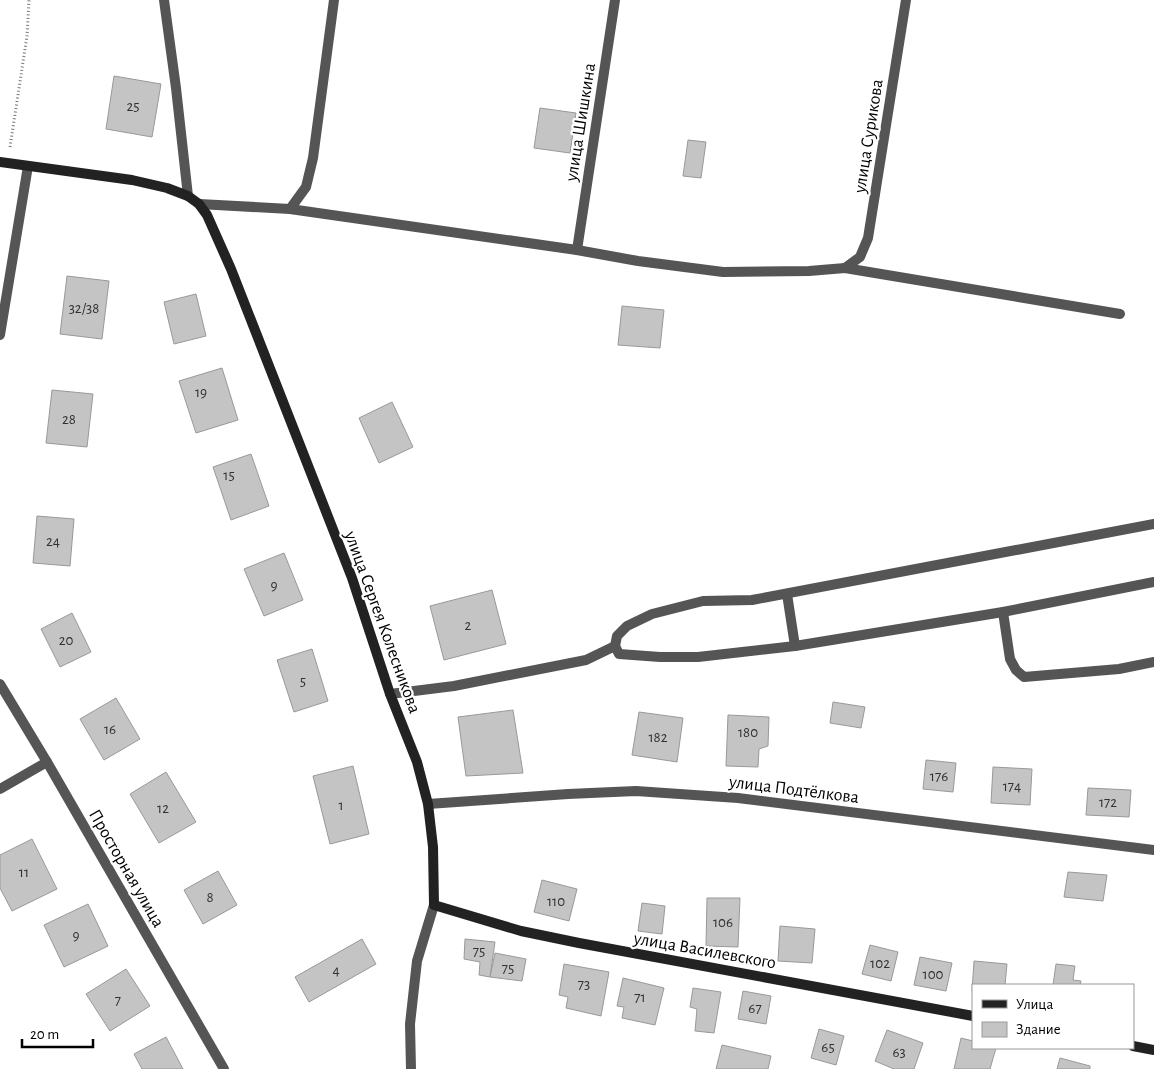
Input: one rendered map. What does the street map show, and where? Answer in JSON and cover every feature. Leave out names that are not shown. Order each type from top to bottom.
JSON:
[{"type":"street","points":[[164,0],[188,196]]},
{"type":"street","points":[[290,209],[306,187],[313,158],[334,0]]},
{"type":"street","name":"улица Шишкина","points":[[577,250],[615,0]]},
{"type":"street","name":"улица Сурикова","points":[[845,268],[860,257],[868,238],[906,0]]},
{"type":"street","points":[[4,162],[132,180],[167,188],[188,196],[199,204],[290,209],[577,250],[638,262],[723,272],[810,271],[845,268],[1120,314]]},
{"type":"street","points":[[0,335],[28,166]]},
{"type":"street","name":"улица Сергея Колесникова","points":[[199,204],[207,215],[231,269],[348,569],[390,694],[417,762],[428,804],[433,847],[434,905],[417,961],[410,1024],[411,1069]]},
{"type":"street","points":[[1154,524],[752,600],[703,601],[652,614],[627,626],[617,636],[615,646],[619,654],[698,658],[795,646],[1003,612],[1154,582]]},
{"type":"street","points":[[787,594],[795,646]]},
{"type":"street","points":[[1003,612],[1010,660],[1016,670],[1024,677],[1119,669],[1154,662]]},
{"type":"street","points":[[390,694],[454,686],[586,660],[615,646]]},
{"type":"street","name":"Просторная улица","points":[[0,684],[224,1069]]},
{"type":"street","points":[[0,789],[47,762]]},
{"type":"street","name":"улица Подтёлкова","points":[[428,804],[636,791],[738,798],[1154,850]]},
{"type":"street","name":"улица Василевского","points":[[434,905],[521,931],[579,943],[972,1016]]},
{"type":"street","points":[[1134,1046],[1154,1050]]},
{"type":"path","points":[[4,162],[27,36],[29,0]]},
{"type":"building","points":[[114,76],[161,84],[152,137],[106,129]]},
{"type":"building","points":[[540,108],[576,113],[570,153],[534,148]]},
{"type":"building","points":[[688,140],[706,142],[701,178],[683,176]]},
{"type":"building","points":[[67,276],[109,281],[102,339],[60,334]]},
{"type":"building","points":[[196,294],[206,336],[174,344],[164,302]]},
{"type":"building","points":[[622,306],[664,310],[660,348],[618,345]]},
{"type":"building","points":[[222,368],[238,420],[196,433],[179,381]]},
{"type":"building","points":[[52,390],[93,394],[87,447],[46,443]]},
{"type":"building","points":[[392,402],[413,447],[379,463],[359,418]]},
{"type":"building","points":[[251,454],[269,506],[231,520],[213,467]]},
{"type":"building","points":[[37,516],[74,519],[70,566],[33,563]]},
{"type":"building","points":[[284,553],[303,600],[264,616],[244,569]]},
{"type":"building","points":[[492,590],[506,644],[444,660],[430,606]]},
{"type":"building","points":[[72,613],[91,652],[60,667],[41,629]]},
{"type":"building","points":[[312,649],[328,701],[294,712],[277,660]]},
{"type":"building","points":[[116,698],[140,739],[104,760],[80,719]]},
{"type":"building","points":[[833,702],[865,707],[861,728],[830,723]]},
{"type":"building","points":[[513,710],[523,773],[466,776],[458,717]]},
{"type":"building","points":[[639,712],[683,718],[677,762],[632,755]]},
{"type":"building","points":[[728,715],[769,717],[768,746],[759,749],[758,767],[726,766]]},
{"type":"building","points":[[926,760],[956,763],[953,792],[923,789]]},
{"type":"building","points":[[353,766],[369,834],[330,844],[313,776]]},
{"type":"building","points":[[993,767],[1032,769],[1030,805],[991,803]]},
{"type":"building","points":[[166,772],[196,822],[159,843],[130,794]]},
{"type":"building","points":[[1088,788],[1131,790],[1129,817],[1086,815]]},
{"type":"building","points":[[32,839],[57,889],[12,911],[0,888],[0,855]]},
{"type":"building","points":[[218,871],[237,905],[203,924],[184,890]]},
{"type":"building","points":[[1068,872],[1107,875],[1103,901],[1064,897]]},
{"type":"building","points":[[542,880],[577,889],[569,921],[534,912]]},
{"type":"building","points":[[707,898],[740,898],[738,947],[706,946]]},
{"type":"building","points":[[642,903],[665,906],[662,934],[638,931]]},
{"type":"building","points":[[88,904],[108,946],[64,967],[44,925]]},
{"type":"building","points":[[780,926],[815,929],[812,963],[778,961]]},
{"type":"building","points":[[362,939],[376,964],[309,1002],[295,977]]},
{"type":"building","points":[[465,939],[495,942],[490,977],[479,975],[480,962],[464,959]]},
{"type":"building","points":[[870,945],[898,952],[891,981],[862,974]]},
{"type":"building","points":[[495,953],[526,959],[522,981],[490,977]]},
{"type":"building","points":[[920,957],[952,963],[946,991],[914,985]]},
{"type":"building","points":[[974,961],[1007,964],[1005,984],[972,984]]},
{"type":"building","points":[[564,964],[609,972],[601,1016],[566,1008],[568,997],[559,995]]},
{"type":"building","points":[[1056,964],[1075,966],[1073,980],[1081,981],[1080,984],[1053,984]]},
{"type":"building","points":[[126,969],[150,1006],[110,1031],[86,994]]},
{"type":"building","points":[[623,978],[664,988],[655,1025],[622,1018],[624,1007],[617,1006]]},
{"type":"building","points":[[693,988],[721,992],[714,1033],[695,1031],[697,1009],[690,1007]]},
{"type":"building","points":[[743,991],[771,996],[766,1024],[738,1019]]},
{"type":"building","points":[[819,1029],[844,1036],[836,1065],[811,1058]]},
{"type":"building","points":[[887,1030],[923,1043],[914,1069],[894,1069],[875,1061]]},
{"type":"building","points":[[166,1037],[183,1069],[142,1069],[134,1054]]},
{"type":"building","points":[[961,1038],[972,1041],[972,1049],[996,1049],[990,1069],[954,1069]]},
{"type":"building","points":[[722,1045],[771,1056],[768,1069],[716,1069]]},
{"type":"building","points":[[1060,1058],[1090,1066],[1090,1069],[1057,1069]]}]
